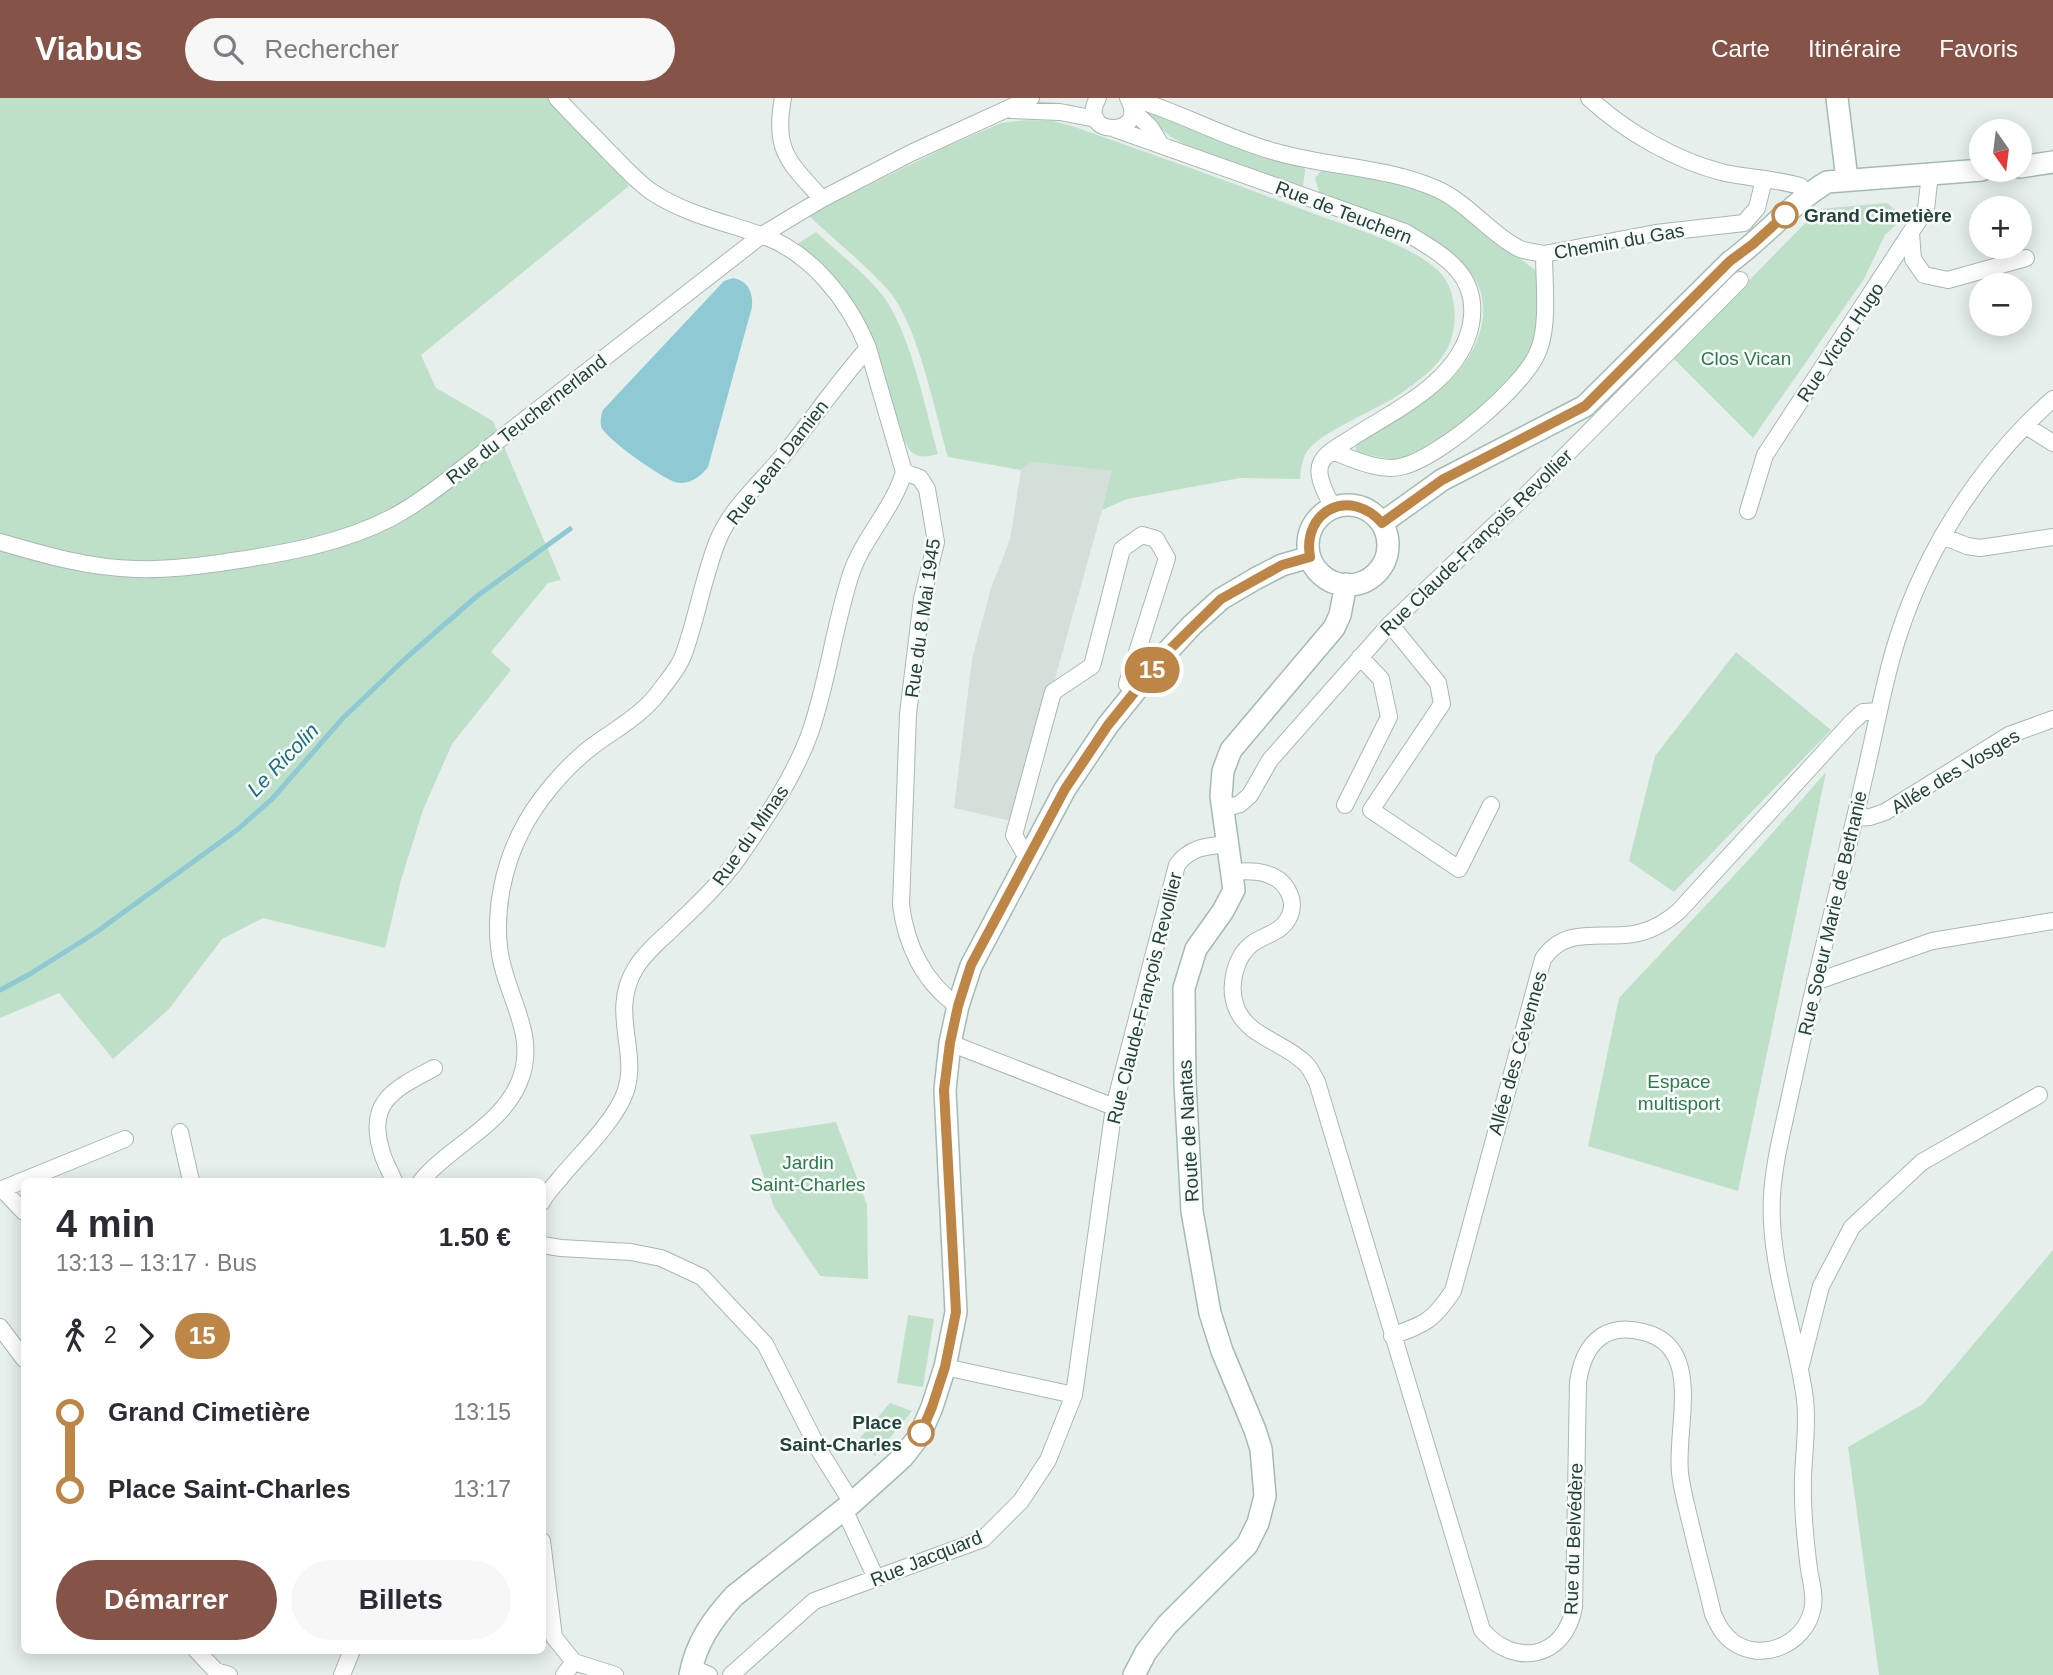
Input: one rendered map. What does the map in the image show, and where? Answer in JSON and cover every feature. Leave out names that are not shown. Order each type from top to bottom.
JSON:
[{"type":"main road","points":[[1837,98],[1847,179]]},
{"type":"main road","points":[[2032,165],[2053,162]]},
{"type":"main road","points":[[1382,523],[1442,480],[1585,406],[1730,261],[1808,194],[1826,182],[1969,171]]},
{"type":"main road","points":[[1354,505],[1365,509],[1382,523],[1387,534],[1386,559],[1370,578],[1358,583],[1334,582],[1315,568],[1308,545],[1315,523],[1333,508],[1354,505]]},
{"type":"main road","points":[[697,1672],[695,1653],[703,1637],[734,1596],[848,1506],[904,1457],[920,1435],[932,1407],[945,1367],[956,1312],[944,1090],[950,1043],[958,1006],[970,982],[982,941],[1027,858],[1085,757],[1167,652],[1221,599],[1282,565],[1310,557]]},
{"type":"main road","name":"Route de Nantas","points":[[1134,1675],[1146,1651],[1167,1625],[1247,1545],[1258,1523],[1265,1496],[1261,1449],[1222,1351],[1202,1276],[1192,1211],[1185,1083],[1184,988],[1199,943],[1230,900],[1234,890],[1221,782],[1231,750],[1334,628],[1340,615],[1346,584]]},
{"type":"street","points":[[558,98],[651,192],[676,206],[762,235],[786,246],[836,291],[860,328],[868,348],[904,472]]},
{"type":"street","points":[[783,98],[779,122],[783,150],[789,162],[822,199]]},
{"type":"street","name":"Rue du Teuchernerland","points":[[0,542],[92,565],[137,569],[176,568],[272,555],[330,542],[361,531],[392,517],[445,482],[762,235],[822,199],[911,153],[1031,98]]},
{"type":"street","points":[[1096,119],[1094,107],[1098,98]]},
{"type":"street","points":[[1588,98],[1606,114],[1661,148],[1723,172],[1800,186],[1808,194]]},
{"type":"street","points":[[1115,129],[1125,125],[1131,102]]},
{"type":"street","points":[[1131,102],[1161,145]]},
{"type":"street","points":[[1131,102],[1154,104],[1253,146],[1377,172],[1437,189],[1469,209],[1520,249],[1544,254]]},
{"type":"street","name":"Rue du Teuchernerland","points":[[1002,111],[1060,112],[1096,119],[1104,127],[1115,129]]},
{"type":"street","points":[[1115,129],[1161,145]]},
{"type":"street","name":"Rue de Teuchern","points":[[1161,145],[1405,232],[1445,258],[1470,286],[1473,312],[1469,334],[1460,353],[1445,373],[1402,406],[1332,451]]},
{"type":"street","name":"Rue Victor Hugo","points":[[1748,511],[1765,456],[1926,209],[1930,174]]},
{"type":"street","name":"Chemin du Gas","points":[[1332,451],[1378,466],[1405,466],[1438,448],[1483,416],[1510,390],[1539,352],[1543,336],[1544,254],[1656,233],[1744,223],[1757,208],[1765,179]]},
{"type":"street","points":[[1911,233],[1913,258],[1924,275],[1948,280],[2022,259]]},
{"type":"street","name":"Rue Claude-François Revollier","points":[[1223,809],[1240,804],[1250,795],[1270,760],[1390,624],[1522,499],[1741,280]]},
{"type":"street","name":"Rue Jean Damien","points":[[424,1178],[493,1119],[508,1103],[519,1083],[526,1057],[525,1031],[506,982],[499,948],[498,919],[509,861],[521,832],[555,781],[592,746],[625,724],[657,696],[682,659],[719,538],[741,505],[868,348]]},
{"type":"street","name":"Rue Soeur Marie de Bethanie","points":[[1803,1475],[1805,1403],[1777,1262],[1772,1226],[1772,1195],[1776,1162],[1815,982],[1899,634],[1942,536],[1964,502],[2005,447],[2053,399]]},
{"type":"street","points":[[2026,426],[2053,443]]},
{"type":"street","points":[[1332,451],[1322,460],[1319,471],[1333,508]]},
{"type":"street","name":"Rue du 8 Mai 1945","points":[[904,472],[920,478],[927,489],[936,542],[922,599],[908,714],[901,905],[904,927],[921,967],[945,997],[958,1006]]},
{"type":"street","name":"Rue du Minas","points":[[546,1196],[615,1113],[626,1092],[629,1069],[623,1009],[635,969],[653,947],[717,885],[738,858],[788,781],[809,734],[824,686],[852,573],[898,490],[904,472]]},
{"type":"street","points":[[1027,858],[1014,835],[1054,692],[1092,666],[1122,549],[1142,535],[1156,539],[1167,558],[1128,684],[1136,690]]},
{"type":"street","points":[[1942,536],[1980,548],[2053,537]]},
{"type":"street","points":[[1390,624],[1438,683],[1442,704],[1371,810],[1459,869],[1491,804]]},
{"type":"street","points":[[1345,805],[1389,717],[1381,679],[1360,657]]},
{"type":"street","name":"Allée des Cévennes","points":[[1392,1336],[1422,1325],[1439,1312],[1453,1291],[1543,959],[1549,950],[1568,938],[1583,934],[1626,936],[1655,928],[1668,921],[1851,723],[1863,712],[1879,711]]},
{"type":"street","name":"Allée des Vosges","points":[[1855,818],[1885,813],[2009,735],[2053,719]]},
{"type":"street","name":"Rue Claude-François Revollier","points":[[1074,1395],[1114,1107],[1177,865],[1195,849],[1228,844]]},
{"type":"street","name":"Rue du Belvédère","points":[[1233,872],[1249,870],[1268,874],[1285,886],[1291,897],[1292,910],[1287,920],[1280,928],[1250,945],[1242,956],[1233,980],[1236,1008],[1244,1022],[1255,1031],[1306,1064],[1317,1083],[1476,1614],[1482,1630],[1491,1641],[1514,1653],[1529,1654],[1548,1649],[1558,1641],[1572,1620],[1578,1382],[1581,1365],[1588,1350],[1609,1332],[1625,1328],[1650,1333],[1672,1348],[1679,1359],[1682,1388],[1679,1454],[1683,1491],[1713,1614],[1722,1631],[1735,1644],[1746,1649],[1760,1651],[1788,1644],[1805,1626],[1812,1612],[1813,1597],[1805,1540],[1803,1475]]},
{"type":"street","points":[[1815,982],[1932,941],[2053,921]]},
{"type":"street","points":[[950,1043],[1114,1107]]},
{"type":"street","points":[[392,1178],[383,1159],[376,1120],[385,1102],[400,1086],[433,1068]]},
{"type":"street","points":[[1800,1371],[1821,1286],[1852,1227],[1922,1163],[2039,1095]]},
{"type":"street","points":[[180,1132],[190,1178]]},
{"type":"street","points":[[28,1178],[125,1139]]},
{"type":"street","points":[[21,1181],[1,1189],[21,1209]]},
{"type":"street","points":[[546,1245],[661,1258],[702,1277],[765,1344],[848,1506],[876,1578]]},
{"type":"street","points":[[0,1327],[21,1355]]},
{"type":"street","points":[[945,1367],[1074,1395]]},
{"type":"street","name":"Rue Jacquard","points":[[731,1675],[814,1601],[983,1538],[1020,1501],[1048,1460],[1074,1395]]},
{"type":"street","points":[[546,1569],[554,1637],[574,1662],[615,1675]]},
{"type":"street","points":[[200,1654],[218,1673]]},
{"type":"street","points":[[342,1675],[350,1654]]},
{"type":"street","points":[[564,1675],[574,1662]]},
{"type":"shaded area","points":[[1032,462],[1113,471],[1015,822],[954,808],[972,659],[991,588],[1010,540],[1021,470]]},
{"type":"green space","points":[[0,98],[555,98],[629,186],[421,355],[436,388],[493,421],[561,580],[548,583],[491,652],[511,670],[452,744],[423,810],[401,880],[385,948],[263,918],[222,939],[169,1009],[113,1059],[59,993],[0,1018]]},
{"type":"green space","points":[[1145,109],[1261,156],[1303,166],[1303,187],[1186,145],[1171,137],[1145,115]]},
{"type":"green space","points":[[1053,121],[1075,127],[1368,233],[1419,256],[1443,276],[1452,294],[1455,321],[1442,358],[1412,385],[1390,400],[1317,442],[1305,455],[1300,479],[1240,478],[1127,499],[1102,510],[1112,471],[1032,462],[1021,470],[948,457],[917,346],[899,305],[879,280],[808,215],[1001,123]]},
{"type":"green space","points":[[1324,171],[1382,180],[1429,194],[1466,216],[1540,274],[1538,336],[1514,379],[1459,430],[1403,461],[1357,453],[1355,447],[1431,396],[1460,370],[1470,356],[1480,331],[1483,315],[1480,289],[1467,268],[1447,251],[1422,237],[1319,192],[1315,178]]},
{"type":"green space","name":"Clos Vican","points":[[1887,203],[1904,217],[1885,235],[1864,279],[1753,438],[1673,358],[1819,209]]},
{"type":"green space","points":[[816,232],[868,280],[893,312],[916,372],[938,454],[918,456],[909,449],[904,440],[868,329],[838,284],[797,244]]},
{"type":"green space","points":[[1736,652],[1831,730],[1674,892],[1629,861],[1655,756]]},
{"type":"green space","name":"Espace multisport","points":[[1826,772],[1738,1191],[1588,1146],[1619,998],[1753,855]]},
{"type":"green space","name":"Jardin Saint-Charles","points":[[836,1122],[867,1205],[868,1279],[820,1276],[774,1207],[750,1135]]},
{"type":"green space","points":[[2053,1250],[2053,1675],[1879,1675],[1848,1447],[1923,1404]]},
{"type":"green space","points":[[908,1315],[934,1319],[923,1387],[897,1383]]},
{"type":"green space","points":[[890,1403],[912,1411],[875,1456],[860,1438]]},
{"type":"water","points":[[733,278],[748,288],[752,307],[708,467],[694,480],[675,482],[647,466],[605,432],[601,426],[603,410],[724,281]]},
{"type":"waterway","name":"Le Ricolin","points":[[0,990],[95,933],[237,830],[272,799],[343,718],[406,658],[477,596],[570,529]]},
{"type":"bus line","name":"15","points":[[921,1433],[945,1367],[956,1312],[944,1090],[958,1006],[982,941],[1085,757],[1167,652],[1221,599],[1282,565],[1310,557],[1310,534],[1323,514],[1343,505],[1354,505],[1375,515],[1382,523],[1442,480],[1585,406],[1730,261],[1785,215]]},
{"type":"place","name":"Grand Cimetière","points":[[1785,215]]},
{"type":"place","name":"Place Saint-Charles","points":[[921,1433]]}]
